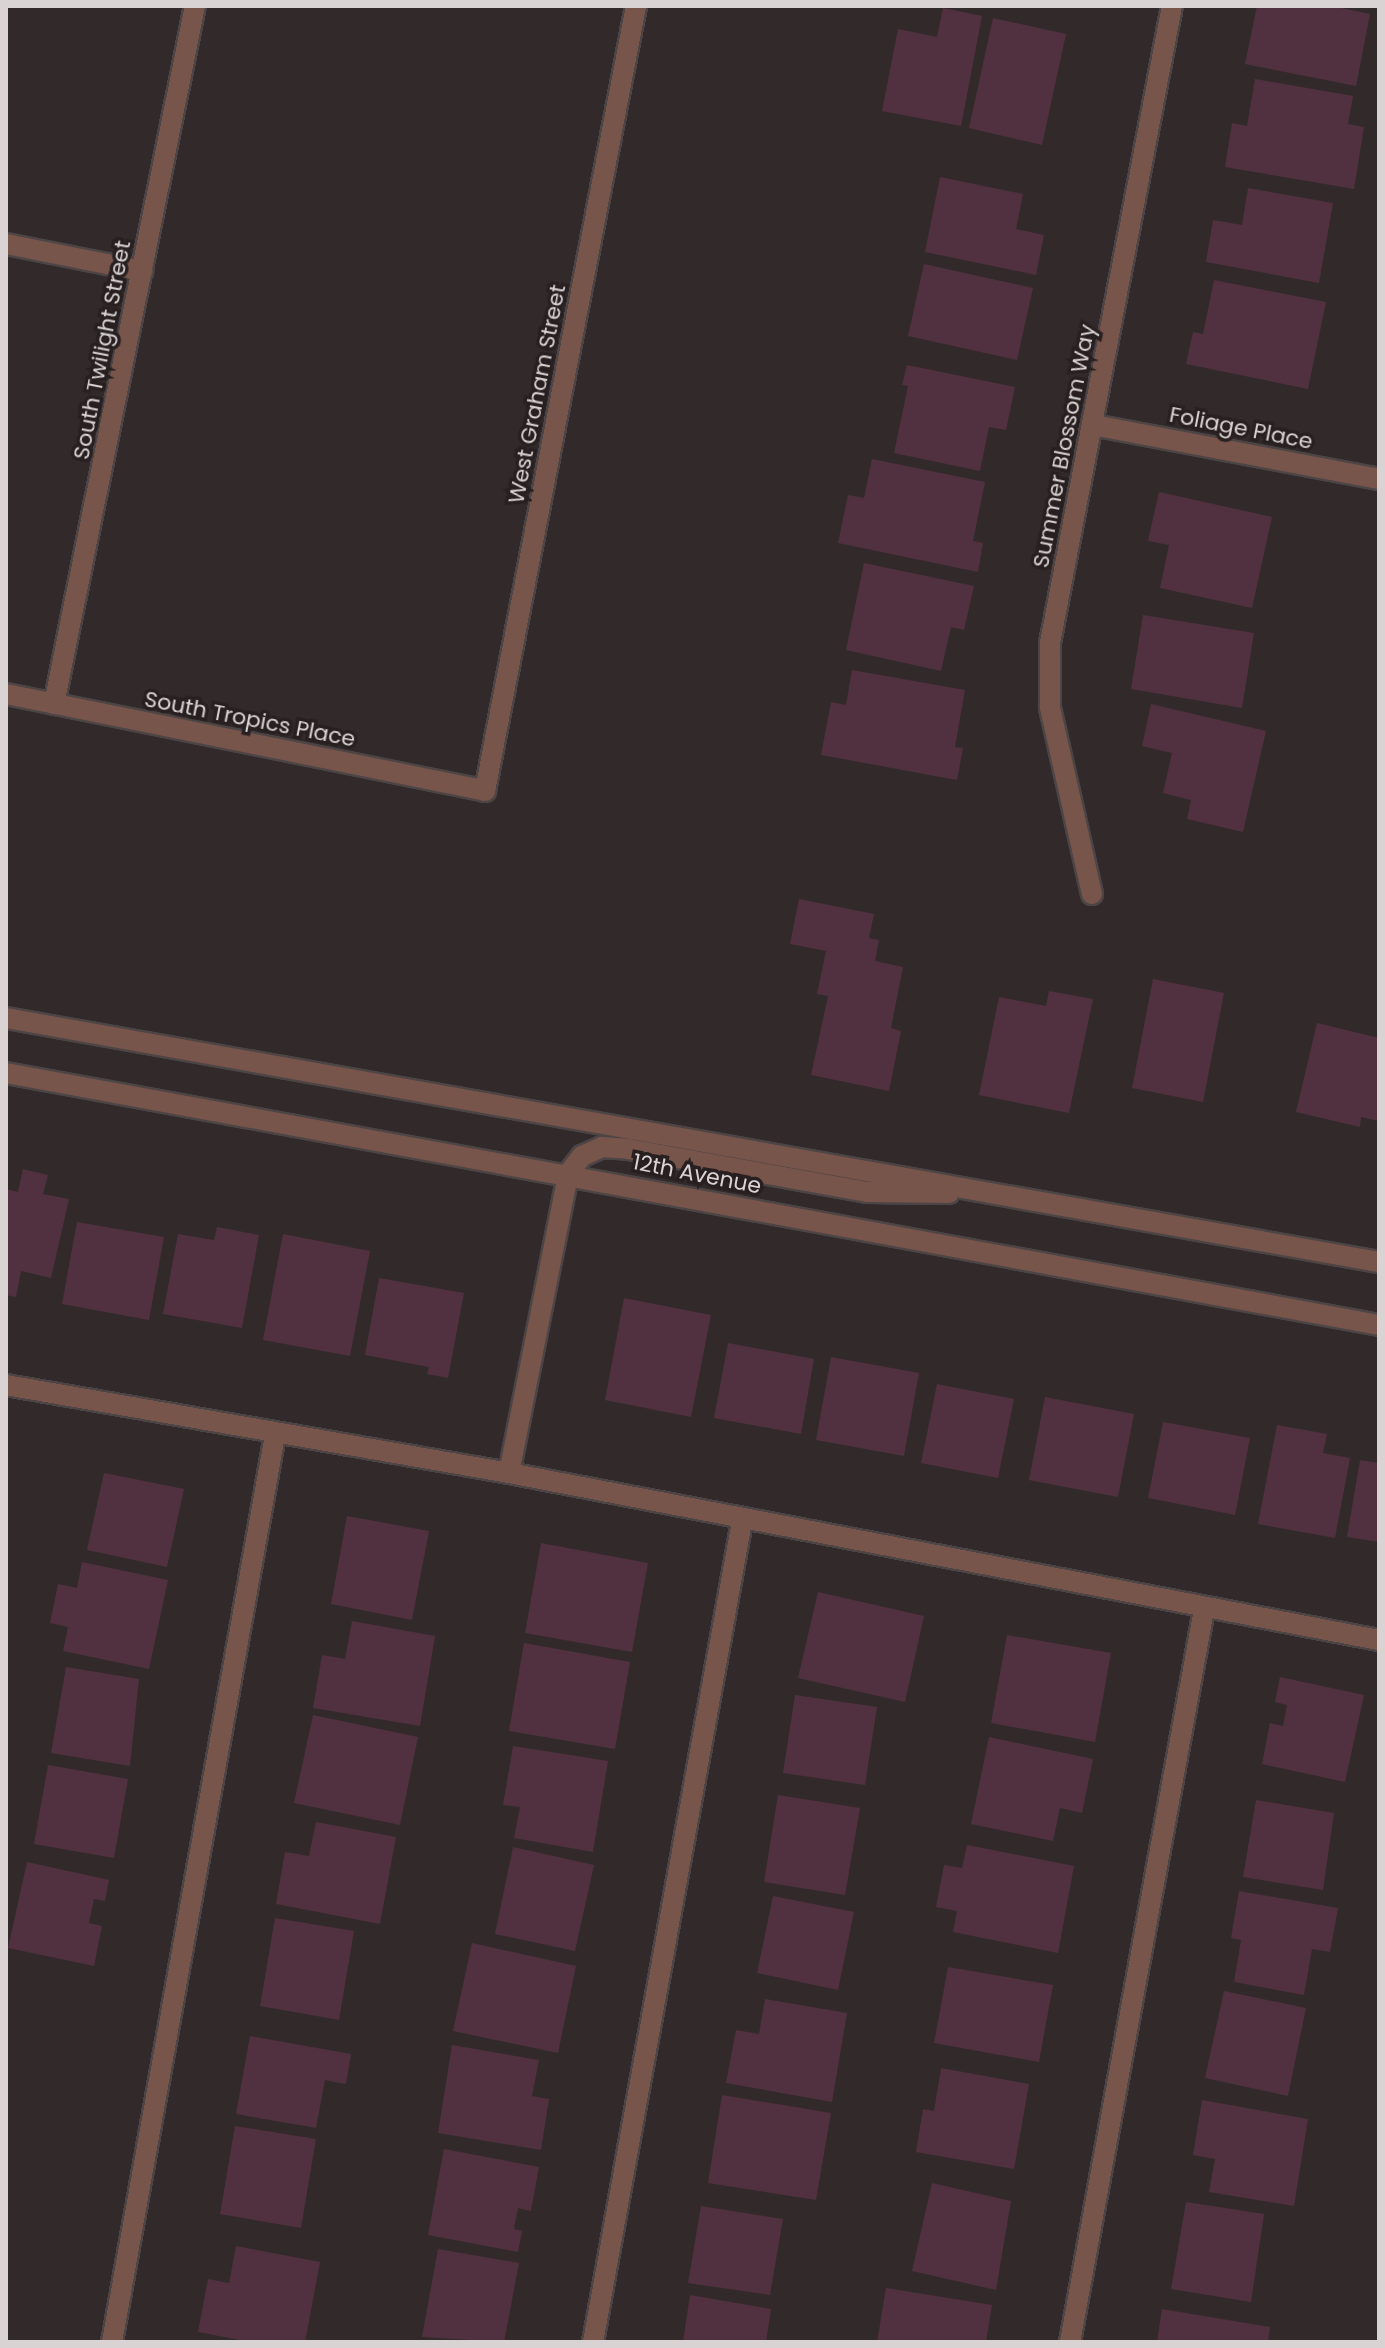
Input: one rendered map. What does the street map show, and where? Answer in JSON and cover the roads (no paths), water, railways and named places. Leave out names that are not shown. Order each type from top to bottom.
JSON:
[{"type":"street","name":"South Twilight Street","points":[[54,704],[195,6]]},
{"type":"street","name":"West Graham Street","points":[[485,791],[636,6]]},
{"type":"street","name":"Summer Blossom Way","points":[[1092,894],[1050,707],[1050,643],[1172,6]]},
{"type":"street","points":[[6,244],[142,271]]},
{"type":"street","name":"Foliage Place","points":[[1093,425],[1379,479]]},
{"type":"street","name":"South Tropics Place","points":[[6,694],[485,791]]},
{"type":"street","name":"12th Avenue","points":[[6,1018],[1379,1262]]},
{"type":"street","name":"12th Avenue","points":[[6,1073],[1379,1325]]},
{"type":"street","points":[[509,1473],[568,1174],[582,1156],[602,1147],[867,1192],[918,1195],[976,1190]]},
{"type":"street","points":[[6,1385],[275,1435],[509,1473],[1204,1610],[1379,1640]]},
{"type":"street","points":[[112,2342],[275,1435]]},
{"type":"street","points":[[593,2342],[742,1521]]},
{"type":"street","points":[[1070,2342],[1204,1610]]}]
